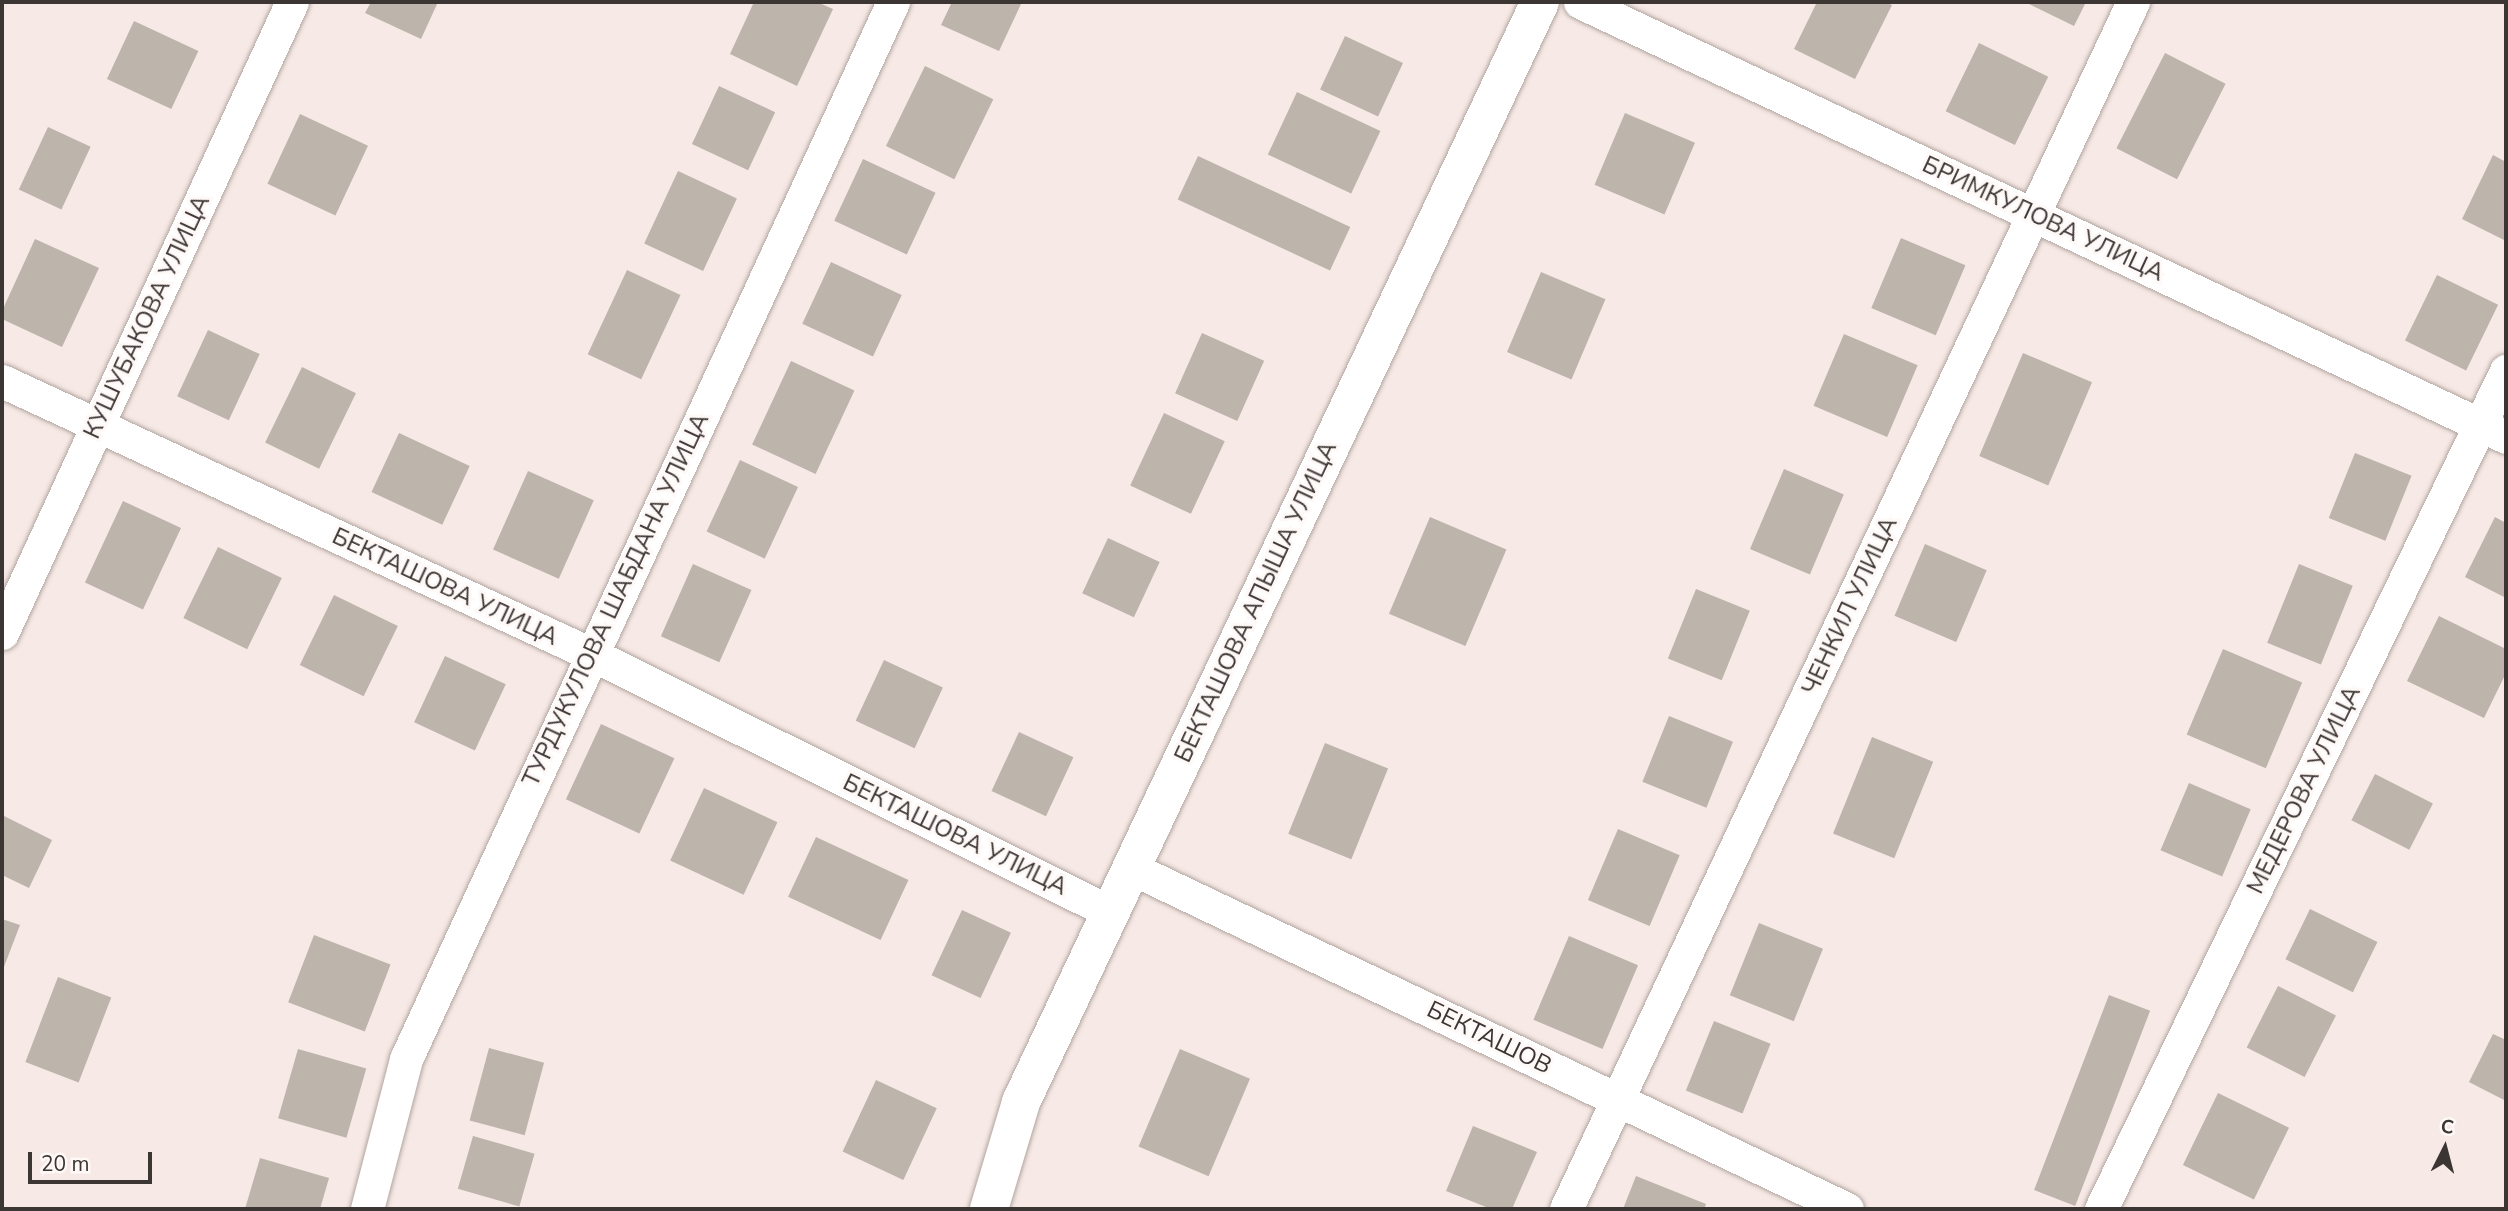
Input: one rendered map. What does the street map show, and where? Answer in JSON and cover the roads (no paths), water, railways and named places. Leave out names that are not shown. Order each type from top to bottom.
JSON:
[{"type":"street","name":"КУШУБАКОВА УЛИЦА","points":[[2,633],[292,2]]},
{"type":"street","name":"ТУРДУКУЛОВА ШАБДАНА УЛИЦА","points":[[367,1209],[406,1059],[893,2]]},
{"type":"street","name":"БЕКТАШОВА АПЫША УЛИЦА","points":[[989,1209],[1021,1102],[1540,2]]},
{"type":"street","name":"БРИМКУЛОВА УЛИЦА","points":[[1580,2],[2493,431]]},
{"type":"street","name":"ЧЕНКИЛ УЛИЦА","points":[[1566,1209],[2133,2]]},
{"type":"street","name":"МЕДЕРОВА УЛИЦА","points":[[2101,1209],[2493,431],[2506,372]]},
{"type":"street","name":"БЕКТАШОВА УЛИЦА","points":[[2,382],[591,654],[1111,912]]},
{"type":"street","name":"БЕКТАШОВ","points":[[1131,868],[1847,1209]]}]
